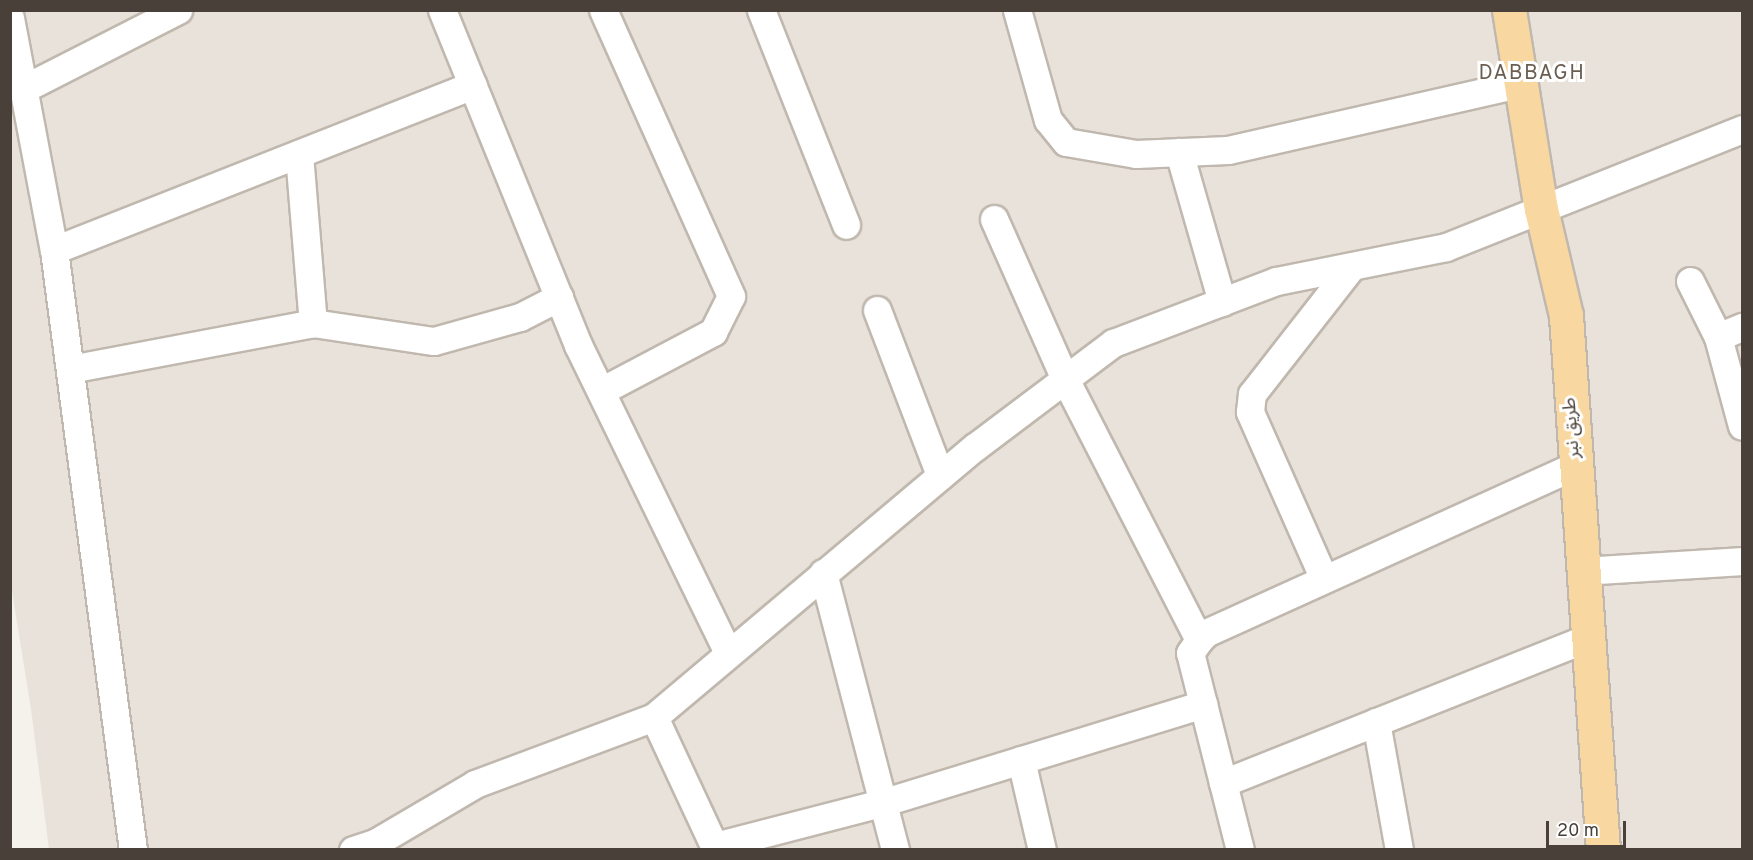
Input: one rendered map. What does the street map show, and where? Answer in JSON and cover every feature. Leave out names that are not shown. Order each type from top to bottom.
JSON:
[{"type":"main road","name":"طريق نبر","points":[[1509,10],[1523,83],[1540,209],[1566,316],[1603,849]]},
{"type":"street","points":[[25,88],[178,10]]},
{"type":"street","points":[[442,10],[559,297],[601,391],[728,653]]},
{"type":"street","points":[[601,391],[713,332],[730,296],[603,10]]},
{"type":"street","points":[[761,10],[846,225]]},
{"type":"street","points":[[1017,10],[1048,120],[1066,142],[1136,154],[1228,150],[1523,83]]},
{"type":"street","points":[[10,18],[54,250],[134,849]]},
{"type":"street","points":[[54,250],[473,86]]},
{"type":"street","points":[[353,849],[375,843],[475,784],[654,717],[940,475],[1113,343],[1276,281],[1446,247],[1743,129]]},
{"type":"street","points":[[1179,152],[1222,302]]},
{"type":"street","points":[[299,154],[313,322]]},
{"type":"street","points":[[994,219],[1065,379],[1199,640]]},
{"type":"street","points":[[1324,579],[1250,412],[1252,394],[1352,266]]},
{"type":"street","points":[[1690,281],[1718,338],[1743,426]]},
{"type":"street","points":[[70,369],[313,322],[434,341],[520,316],[559,297]]},
{"type":"street","points":[[877,310],[940,475]]},
{"type":"street","points":[[1718,338],[1743,327]]},
{"type":"street","points":[[1240,849],[1190,653],[1199,640],[1206,633],[1576,465]]},
{"type":"street","points":[[1583,571],[1743,561]]},
{"type":"street","points":[[823,573],[885,802],[895,849]]},
{"type":"street","points":[[1223,783],[1588,638]]},
{"type":"street","points":[[654,717],[715,848],[885,802],[1203,704]]},
{"type":"street","points":[[1376,722],[1399,849]]},
{"type":"street","points":[[1021,760],[1042,849]]},
{"type":"shaded area","name":"DABBAGH","points":[[10,11],[1742,11],[1742,849],[49,849],[31,709],[11,585]]},
{"type":"district","name":"DABBAGH","points":[[1532,74]]}]
